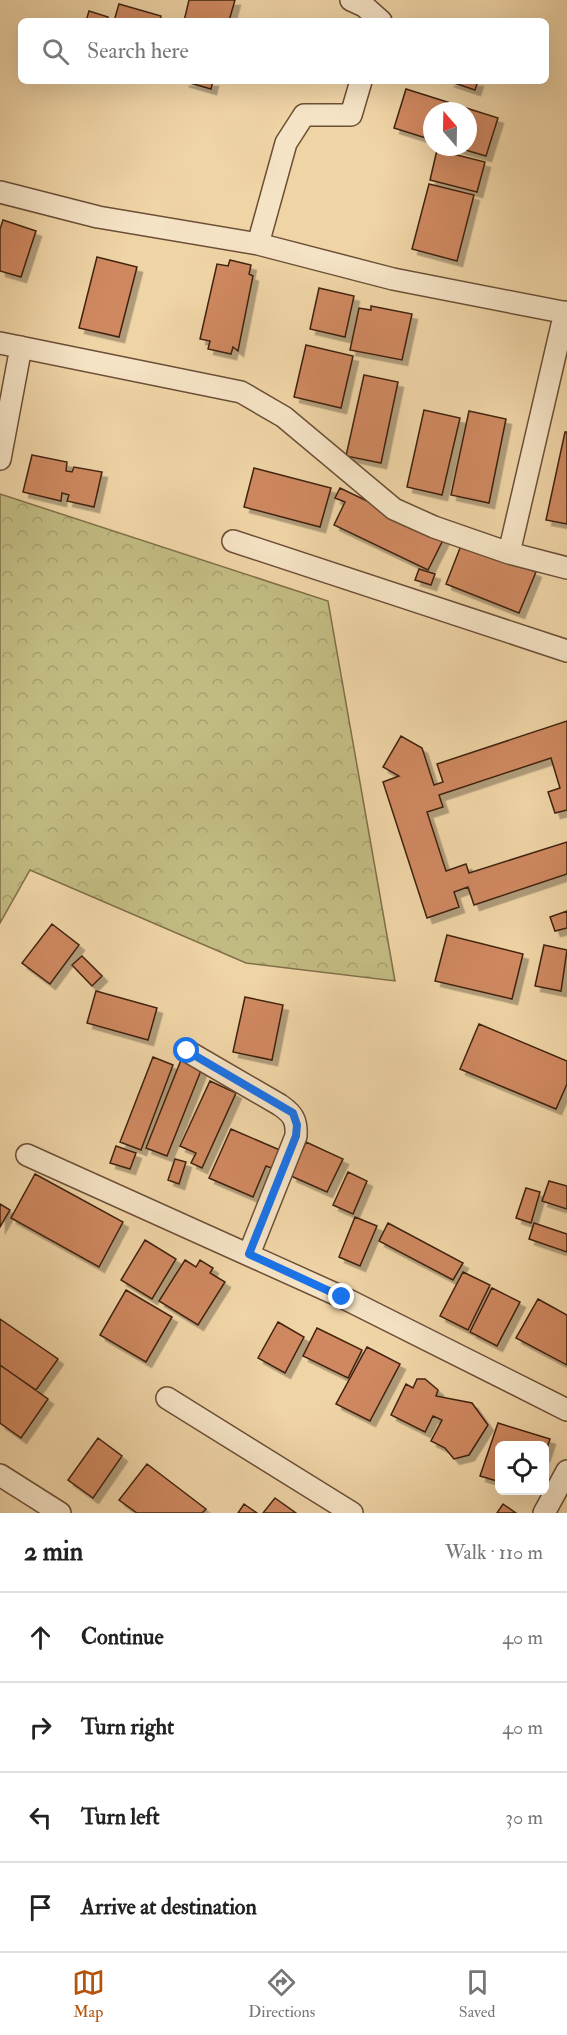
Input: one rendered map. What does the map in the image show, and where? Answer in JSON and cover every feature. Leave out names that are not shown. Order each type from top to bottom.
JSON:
[{"type":"street","points":[[351,0],[364,6],[378,18]]},
{"type":"street","points":[[258,244],[286,143],[304,115],[351,115],[360,84]]},
{"type":"street","points":[[0,192],[98,217],[258,244],[393,279],[566,313],[509,553]]},
{"type":"street","points":[[0,459],[10,345],[241,392],[284,417],[394,509],[434,527],[509,553],[567,568]]},
{"type":"street","points":[[233,541],[567,651]]},
{"type":"street","points":[[187,1051],[293,1113],[297,1125],[296,1136],[249,1254]]},
{"type":"street","points":[[27,1155],[249,1254],[567,1410]]},
{"type":"street","points":[[166,1398],[352,1513]]},
{"type":"street","points":[[544,1513],[567,1471]]},
{"type":"street","points":[[0,1475],[58,1512]]},
{"type":"green space","points":[[0,494],[328,601],[395,981],[246,963],[30,870],[0,923]]},
{"type":"building","points":[[189,0],[235,0],[230,18],[185,18]]},
{"type":"building","points":[[119,4],[161,16],[161,18],[115,18]]},
{"type":"building","points":[[89,11],[108,17],[108,18],[87,18]]},
{"type":"building","points":[[194,84],[212,84],[211,89]]},
{"type":"building","points":[[457,84],[477,84],[475,90]]},
{"type":"building","points":[[406,89],[447,102],[423,102],[423,137],[394,128]]},
{"type":"building","points":[[477,111],[498,118],[486,156],[477,153]]},
{"type":"building","points":[[436,156],[461,156],[485,162],[477,192],[430,180]]},
{"type":"building","points":[[429,184],[474,195],[457,261],[412,249]]},
{"type":"building","points":[[3,220],[36,231],[21,277],[0,271],[0,229]]},
{"type":"building","points":[[97,257],[137,267],[119,337],[79,328]]},
{"type":"building","points":[[230,260],[251,265],[249,274],[253,276],[238,351],[233,347],[231,354],[208,349],[210,341],[200,339],[217,264],[228,266]]},
{"type":"building","points":[[319,288],[354,296],[345,337],[310,329]]},
{"type":"building","points":[[371,306],[412,314],[402,360],[350,350],[359,308],[371,310]]},
{"type":"building","points":[[306,345],[353,356],[341,408],[294,397]]},
{"type":"building","points":[[364,375],[398,382],[381,463],[346,456]]},
{"type":"building","points":[[424,410],[460,418],[442,495],[407,487]]},
{"type":"building","points":[[469,411],[506,419],[489,503],[451,495]]},
{"type":"building","points":[[565,432],[567,432],[567,524],[546,520]]},
{"type":"building","points":[[32,455],[67,462],[66,471],[72,472],[74,467],[102,472],[94,507],[67,501],[69,495],[62,493],[61,501],[23,492]]},
{"type":"building","points":[[254,468],[331,488],[320,527],[244,507]]},
{"type":"building","points":[[340,488],[444,538],[428,570],[334,525],[345,502],[335,498]]},
{"type":"building","points":[[462,543],[536,572],[519,613],[446,584]]},
{"type":"building","points":[[419,569],[435,574],[431,585],[415,580]]},
{"type":"building","points":[[567,721],[567,810],[555,813],[548,792],[560,788],[551,758],[439,795],[443,807],[427,812],[446,871],[466,864],[469,873],[567,842],[567,874],[474,905],[468,887],[454,892],[459,907],[427,918],[383,782],[399,776],[383,767],[401,736],[422,748],[434,785],[443,782],[437,764]]},
{"type":"building","points":[[567,911],[567,928],[555,931],[550,917]]},
{"type":"building","points":[[52,924],[79,945],[50,984],[22,963]]},
{"type":"building","points":[[447,935],[523,954],[512,999],[435,981]]},
{"type":"building","points":[[544,945],[567,950],[561,991],[535,986]]},
{"type":"building","points":[[82,956],[102,976],[92,986],[72,965]]},
{"type":"building","points":[[96,991],[157,1008],[148,1040],[87,1023]]},
{"type":"building","points":[[245,997],[283,1005],[272,1060],[233,1052]]},
{"type":"building","points":[[479,1024],[567,1061],[567,1084],[556,1109],[460,1069]]},
{"type":"building","points":[[153,1057],[173,1065],[141,1150],[120,1142]]},
{"type":"building","points":[[181,1060],[202,1068],[167,1156],[146,1148]]},
{"type":"building","points":[[210,1081],[236,1093],[202,1168],[191,1163],[196,1153],[180,1146]]},
{"type":"building","points":[[231,1129],[282,1151],[274,1169],[266,1166],[253,1197],[209,1178]]},
{"type":"building","points":[[306,1142],[343,1159],[327,1192],[291,1176]]},
{"type":"building","points":[[116,1146],[136,1153],[130,1169],[110,1163]]},
{"type":"building","points":[[175,1159],[186,1162],[179,1184],[168,1180]]},
{"type":"building","points":[[348,1172],[367,1181],[353,1214],[333,1205]]},
{"type":"building","points":[[35,1174],[123,1222],[99,1267],[11,1218]]},
{"type":"building","points":[[549,1181],[567,1186],[567,1209],[542,1201]]},
{"type":"building","points":[[526,1188],[540,1192],[531,1223],[516,1218]]},
{"type":"building","points":[[0,1204],[10,1210],[0,1227]]},
{"type":"building","points":[[355,1217],[377,1226],[360,1266],[339,1257]]},
{"type":"building","points":[[388,1223],[463,1263],[453,1280],[379,1241]]},
{"type":"building","points":[[534,1223],[567,1234],[567,1252],[529,1239]]},
{"type":"building","points":[[145,1240],[176,1259],[152,1299],[121,1280]]},
{"type":"building","points":[[185,1260],[196,1267],[200,1260],[213,1268],[210,1273],[225,1282],[198,1325],[159,1301]]},
{"type":"building","points":[[463,1272],[490,1285],[468,1330],[440,1316]]},
{"type":"building","points":[[492,1288],[520,1302],[497,1346],[470,1332]]},
{"type":"building","points":[[126,1290],[172,1317],[146,1362],[100,1335]]},
{"type":"building","points":[[538,1299],[567,1315],[567,1365],[516,1338]]},
{"type":"building","points":[[0,1319],[58,1359],[36,1390],[0,1365]]},
{"type":"building","points":[[278,1322],[304,1337],[285,1373],[258,1358]]},
{"type":"building","points":[[317,1328],[362,1350],[348,1378],[303,1356]]},
{"type":"building","points":[[367,1347],[400,1364],[370,1421],[336,1404]]},
{"type":"building","points":[[0,1365],[48,1399],[21,1438],[0,1423]]},
{"type":"building","points":[[417,1379],[425,1379],[438,1390],[436,1396],[472,1403],[488,1425],[469,1455],[454,1459],[445,1448],[431,1441],[442,1420],[433,1416],[425,1432],[391,1415],[406,1384],[413,1388]]},
{"type":"building","points":[[498,1423],[550,1439],[549,1442],[495,1441],[495,1480],[480,1476]]},
{"type":"building","points":[[98,1438],[122,1456],[93,1498],[68,1480]]},
{"type":"building","points":[[147,1464],[206,1509],[202,1513],[137,1513],[119,1500]]},
{"type":"building","points":[[275,1498],[296,1513],[263,1513]]},
{"type":"building","points":[[244,1504],[257,1513],[238,1513]]},
{"type":"building","points":[[503,1504],[516,1513],[497,1513]]},
{"type":"route","points":[[187,1051],[293,1113],[297,1125],[296,1136],[249,1254],[342,1297]]}]
